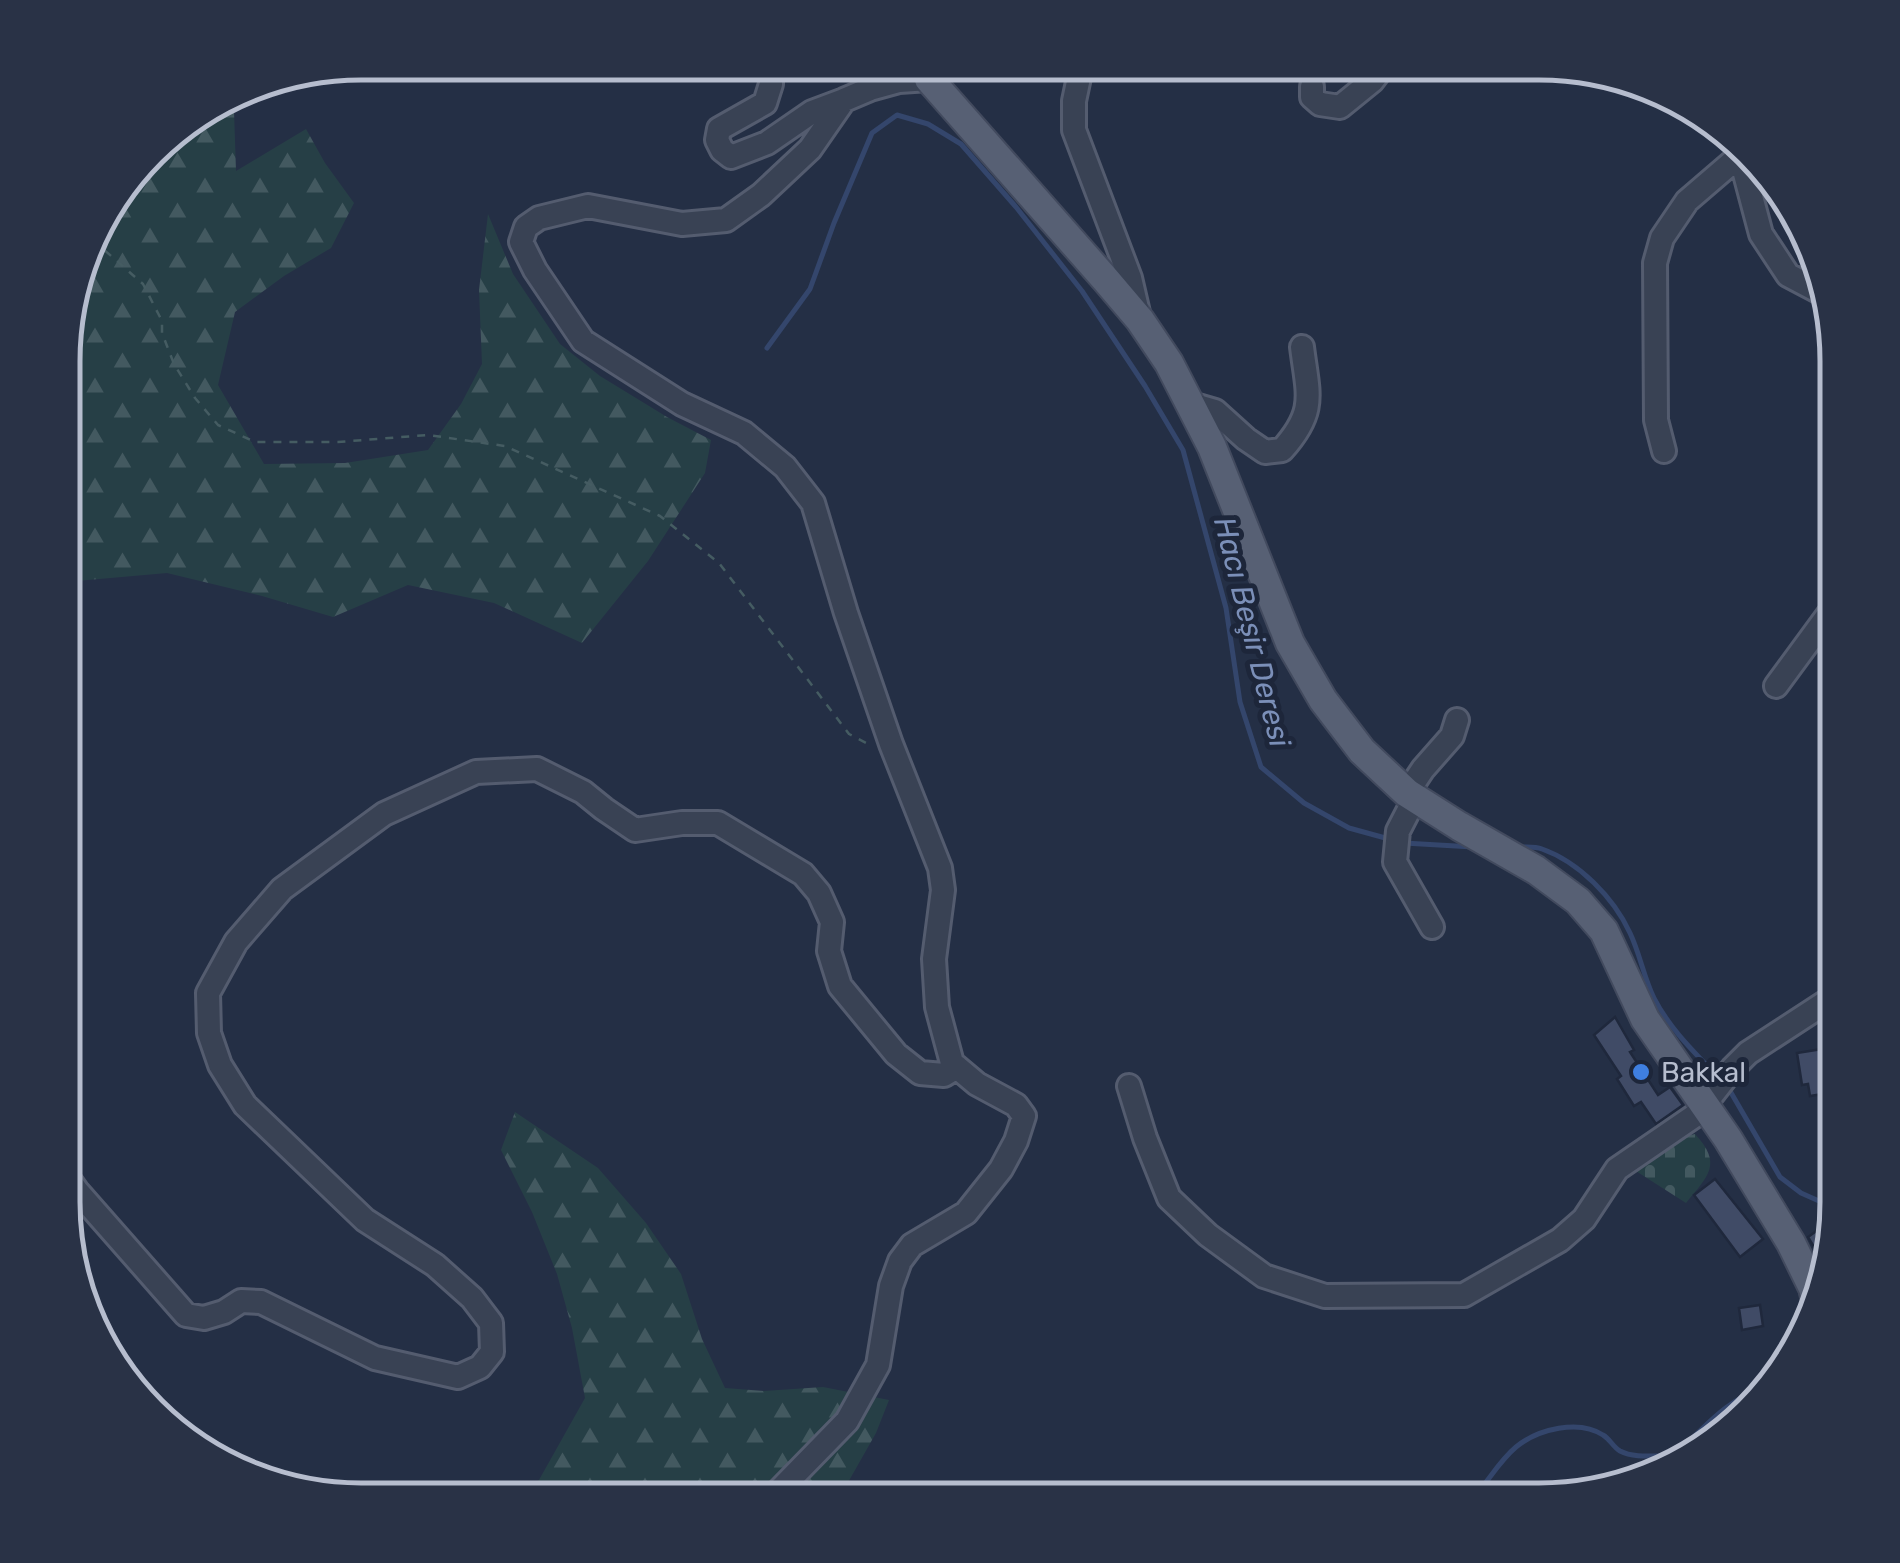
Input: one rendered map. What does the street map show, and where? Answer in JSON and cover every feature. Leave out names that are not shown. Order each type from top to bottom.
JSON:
[{"type":"main road","points":[[935,80],[1140,320],[1169,362],[1212,447],[1290,643],[1305,671],[1362,751],[1411,795],[1536,870],[1578,901],[1604,931],[1645,1019],[1708,1102],[1792,1243],[1809,1279]]},
{"type":"street","points":[[771,80],[764,103],[719,129],[716,140],[731,157],[767,143],[812,112],[901,80]]},
{"type":"street","points":[[1078,81],[1074,130],[1130,278],[1140,320]]},
{"type":"street","points":[[1312,87],[1312,98],[1320,104],[1340,107],[1372,81]]},
{"type":"street","points":[[787,1483],[848,1421],[878,1365],[891,1286],[900,1262],[912,1246],[966,1213],[1001,1169],[1024,1116],[1016,1105],[977,1084],[952,1063],[937,1007],[934,959],[943,890],[940,868],[891,744],[812,503],[785,468],[744,433],[682,404],[583,341],[521,242],[526,227],[540,218],[588,206],[682,224],[726,220],[761,195],[810,149],[844,100]]},
{"type":"street","points":[[1664,450],[1656,420],[1655,263],[1662,238],[1687,201],[1734,158]]},
{"type":"street","points":[[1744,169],[1761,234],[1788,275],[1810,286]]},
{"type":"street","points":[[1191,404],[1216,410],[1265,452],[1282,450],[1299,432],[1309,404],[1302,347]]},
{"type":"street","points":[[1776,686],[1819,627]]},
{"type":"street","points":[[1432,927],[1394,862],[1398,832],[1411,795],[1423,768],[1452,736],[1457,720]]},
{"type":"street","points":[[81,1197],[186,1315],[204,1318],[242,1301],[261,1302],[375,1358],[458,1377],[480,1367],[492,1352],[491,1323],[472,1298],[435,1265],[365,1220],[245,1105],[220,1064],[209,1033],[208,993],[236,942],[282,889],[384,814],[476,772],[538,769],[583,792],[636,830],[682,823],[718,823],[803,874],[820,893],[832,922],[829,951],[840,986],[896,1054],[920,1073],[944,1075],[957,1068]]},
{"type":"street","points":[[1129,1086],[1169,1198],[1208,1235],[1264,1276],[1325,1296],[1464,1295],[1560,1240],[1584,1219],[1617,1169],[1708,1102],[1748,1054],[1820,1006]]},
{"type":"path","points":[[103,249],[143,284],[162,321],[162,333],[174,364],[218,425],[255,442],[338,442],[428,435],[505,446],[660,516],[718,563],[849,734],[867,745],[891,744]]},
{"type":"green space","points":[[233,110],[236,171],[306,129],[354,203],[331,248],[235,312],[218,385],[264,464],[345,463],[428,450],[461,404],[482,364],[479,290],[488,214],[513,274],[560,344],[600,376],[711,440],[705,473],[648,561],[582,643],[494,603],[408,585],[333,617],[167,573],[80,581],[82,324],[101,253],[127,205],[176,150]]},
{"type":"green space","points":[[515,1112],[598,1168],[646,1223],[681,1274],[702,1339],[725,1388],[764,1391],[823,1387],[889,1400],[876,1433],[848,1483],[535,1483],[585,1398],[557,1274],[501,1150]]},
{"type":"green space","points":[[1695,1134],[1709,1154],[1709,1170],[1686,1203],[1628,1166],[1663,1142]]},
{"type":"building","points":[[1615,1017],[1634,1050],[1630,1052],[1658,1095],[1670,1087],[1683,1105],[1656,1124],[1641,1102],[1634,1106],[1617,1079],[1621,1076],[1594,1035]]},
{"type":"building","points":[[1820,1049],[1820,1094],[1810,1096],[1808,1084],[1802,1085],[1797,1053]]},
{"type":"building","points":[[1715,1179],[1763,1239],[1740,1257],[1694,1195]]},
{"type":"building","points":[[1818,1230],[1816,1250],[1808,1237]]},
{"type":"building","points":[[1760,1305],[1763,1326],[1742,1330],[1739,1308]]},
{"type":"waterway","name":"Hacı Beşir Deresi","points":[[767,348],[810,289],[872,133],[897,115],[928,124],[961,144],[1082,291],[1183,450],[1226,608],[1240,702],[1261,767],[1304,803],[1349,828],[1389,839]]},
{"type":"waterway","name":"Hacı Beşir Deresi","points":[[1404,843],[1473,847]]},
{"type":"waterway","name":"Hacı Beşir Deresi","points":[[1519,847],[1536,847],[1556,855],[1605,894],[1630,933],[1660,1009],[1718,1077]]},
{"type":"waterway","name":"Hacı Beşir Deresi","points":[[1726,1084],[1780,1177],[1820,1201]]},
{"type":"waterway","points":[[1697,1434],[1738,1401]]},
{"type":"waterway","points":[[1486,1482],[1525,1441],[1559,1428],[1593,1430],[1626,1453],[1659,1456]]},
{"type":"place","name":"Bakkal","points":[[1641,1072]]}]
